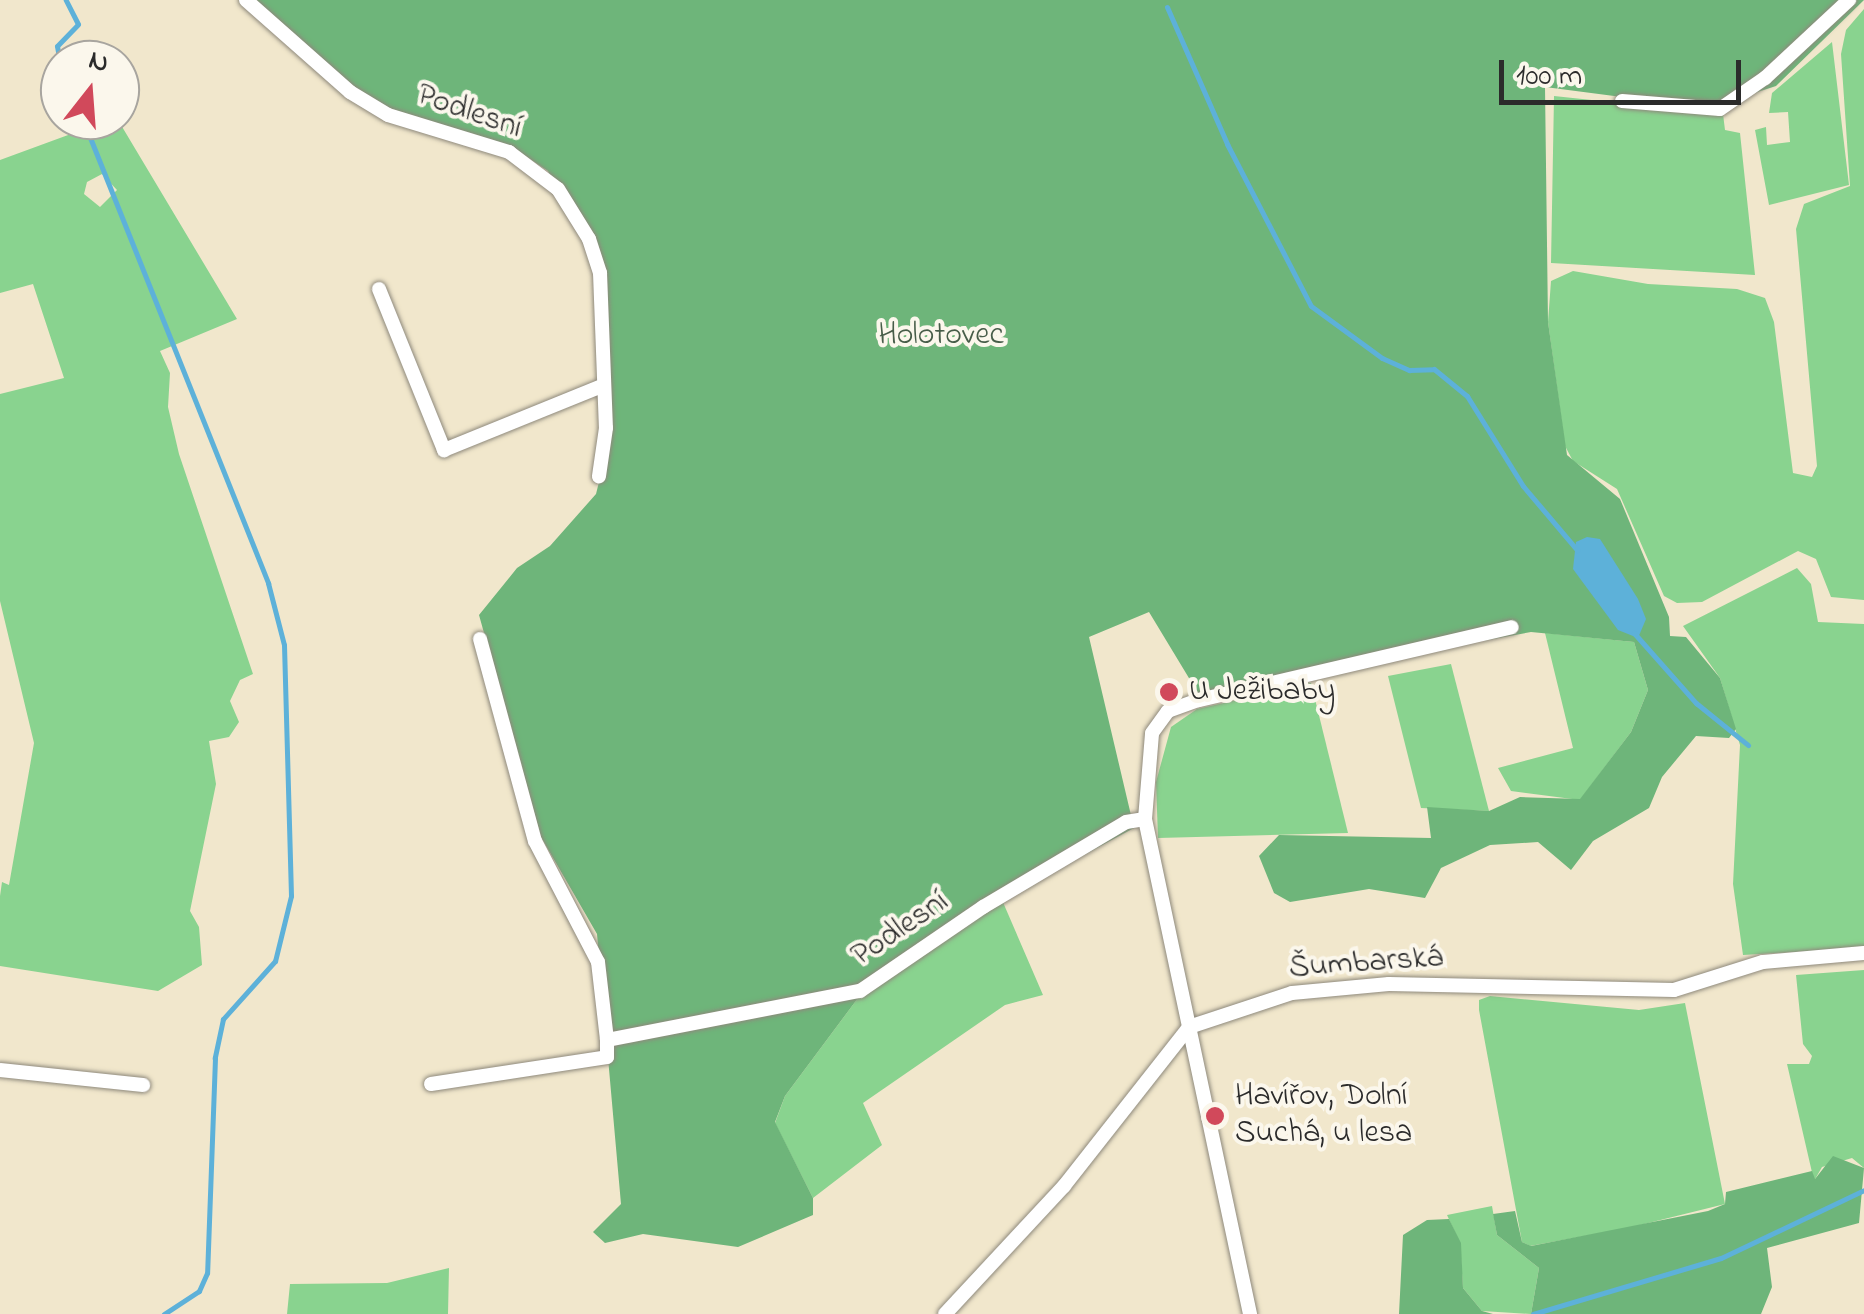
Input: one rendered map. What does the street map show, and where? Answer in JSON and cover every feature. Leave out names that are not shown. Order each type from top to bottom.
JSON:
[{"type":"street","name":"Podlesní","points":[[246,0],[350,92],[388,114],[509,152],[558,188],[590,238],[600,274],[606,428],[598,476]]},
{"type":"street","points":[[1622,101],[1720,109],[1766,78],[1849,0]]},
{"type":"street","points":[[379,289],[444,450],[602,386]]},
{"type":"street","points":[[1250,1314],[1145,819],[1152,732],[1168,711],[1512,627]]},
{"type":"street","points":[[480,639],[535,841],[598,962],[607,1040]]},
{"type":"street","name":"Podlesní","points":[[430,1084],[607,1057],[607,1040],[860,991],[983,907],[1126,822],[1145,819]]},
{"type":"street","name":"Šumbarská","points":[[1190,1027],[1292,993],[1388,984],[1674,990],[1762,962],[1864,954]]},
{"type":"street","points":[[944,1314],[1064,1186],[1190,1027]]},
{"type":"street","points":[[0,1070],[143,1085]]},
{"type":"green space","name":"Holotovec","points":[[254,0],[1864,0],[1776,86],[1730,101],[1691,106],[1545,87],[1548,322],[1567,455],[1620,499],[1669,617],[1670,636],[1686,637],[1720,678],[1736,729],[1729,738],[1696,736],[1662,777],[1649,808],[1593,841],[1571,870],[1538,842],[1490,845],[1441,868],[1425,898],[1369,889],[1290,902],[1274,893],[1259,856],[1279,835],[1431,838],[1427,807],[1489,811],[1520,797],[1580,799],[1631,732],[1648,690],[1634,642],[1531,632],[1198,693],[1149,612],[1089,637],[1134,828],[1028,885],[861,994],[785,1096],[775,1122],[813,1198],[813,1215],[738,1247],[643,1234],[605,1243],[593,1232],[621,1204],[597,934],[541,837],[479,615],[517,568],[550,546],[596,494],[612,430],[604,279],[548,171],[515,149],[388,108],[352,88]]},
{"type":"green space","points":[[1864,9],[1864,600],[1831,597],[1816,559],[1798,551],[1702,602],[1677,603],[1664,596],[1617,489],[1573,461],[1565,446],[1548,322],[1551,281],[1573,271],[1648,284],[1737,289],[1765,298],[1774,322],[1793,473],[1812,477],[1817,466],[1796,229],[1804,204],[1850,186],[1841,54],[1846,30]]},
{"type":"green space","points":[[1832,42],[1849,185],[1769,205],[1755,130],[1766,127],[1767,145],[1790,142],[1788,112],[1769,113],[1772,93]]},
{"type":"green space","points":[[1554,96],[1723,114],[1725,130],[1740,133],[1755,275],[1551,263]]},
{"type":"green space","points":[[54,140],[130,140],[237,319],[160,351],[170,373],[168,407],[179,454],[253,674],[240,680],[230,701],[239,722],[229,737],[209,741],[216,784],[190,911],[199,927],[202,965],[158,991],[0,966],[2,882],[9,885],[34,743],[0,601],[0,394],[64,378],[33,284],[0,293],[0,160]],"holes":[[[102,174],[117,190],[100,207],[84,194],[87,182]]]},
{"type":"green space","points":[[1797,568],[1811,584],[1818,622],[1864,624],[1864,948],[1743,955],[1733,884],[1740,745],[1720,678],[1683,626]]},
{"type":"green space","points":[[1545,633],[1634,642],[1648,690],[1631,732],[1580,800],[1511,791],[1498,768],[1573,748]]},
{"type":"green space","points":[[1451,664],[1489,811],[1421,808],[1388,676]]},
{"type":"green space","points":[[1311,683],[1348,833],[1158,838],[1156,782],[1171,727],[1197,709]]},
{"type":"green space","points":[[1002,900],[1043,995],[1005,1005],[863,1103],[882,1145],[813,1198],[775,1123],[785,1096],[861,994]]},
{"type":"green space","points":[[1864,970],[1864,1168],[1852,1158],[1822,1167],[1814,1181],[1787,1064],[1809,1064],[1812,1056],[1803,1044],[1796,975]]},
{"type":"green space","points":[[1490,996],[1639,1010],[1685,1003],[1725,1204],[1628,1228],[1530,1246],[1522,1242],[1479,1010],[1479,1000]]},
{"type":"green space","points":[[1833,1156],[1864,1168],[1859,1223],[1767,1248],[1772,1287],[1761,1314],[1531,1314],[1539,1268],[1497,1235],[1493,1214],[1515,1211],[1522,1242],[1531,1246],[1708,1211],[1725,1204],[1726,1192],[1812,1171],[1815,1179]]},
{"type":"green space","points":[[1492,1206],[1497,1235],[1539,1268],[1531,1314],[1482,1311],[1463,1288],[1460,1243],[1447,1215]]},
{"type":"green space","points":[[1449,1219],[1461,1243],[1463,1288],[1482,1311],[1493,1314],[1399,1314],[1403,1235],[1427,1220]]},
{"type":"green space","points":[[449,1268],[448,1314],[287,1314],[290,1284],[387,1283]]},
{"type":"water","points":[[1587,537],[1600,539],[1638,599],[1646,619],[1638,638],[1618,630],[1573,569],[1576,542]]},
{"type":"waterway","points":[[63,40],[78,24],[66,0]]},
{"type":"waterway","points":[[1167,7],[1227,144],[1311,306],[1382,358],[1409,370],[1434,369],[1467,396],[1523,486],[1577,550]]},
{"type":"waterway","points":[[91,140],[268,583],[284,645],[291,896],[275,961],[223,1019],[215,1058],[207,1273],[199,1291],[164,1314]]},
{"type":"waterway","points":[[1634,633],[1696,703],[1748,745]]},
{"type":"waterway","points":[[1533,1314],[1721,1258],[1864,1190]]},
{"type":"place","name":"U Ježibaby","points":[[1169,692]]},
{"type":"place","name":"Havířov, Dolní Suchá, u lesa","points":[[1215,1116]]}]
